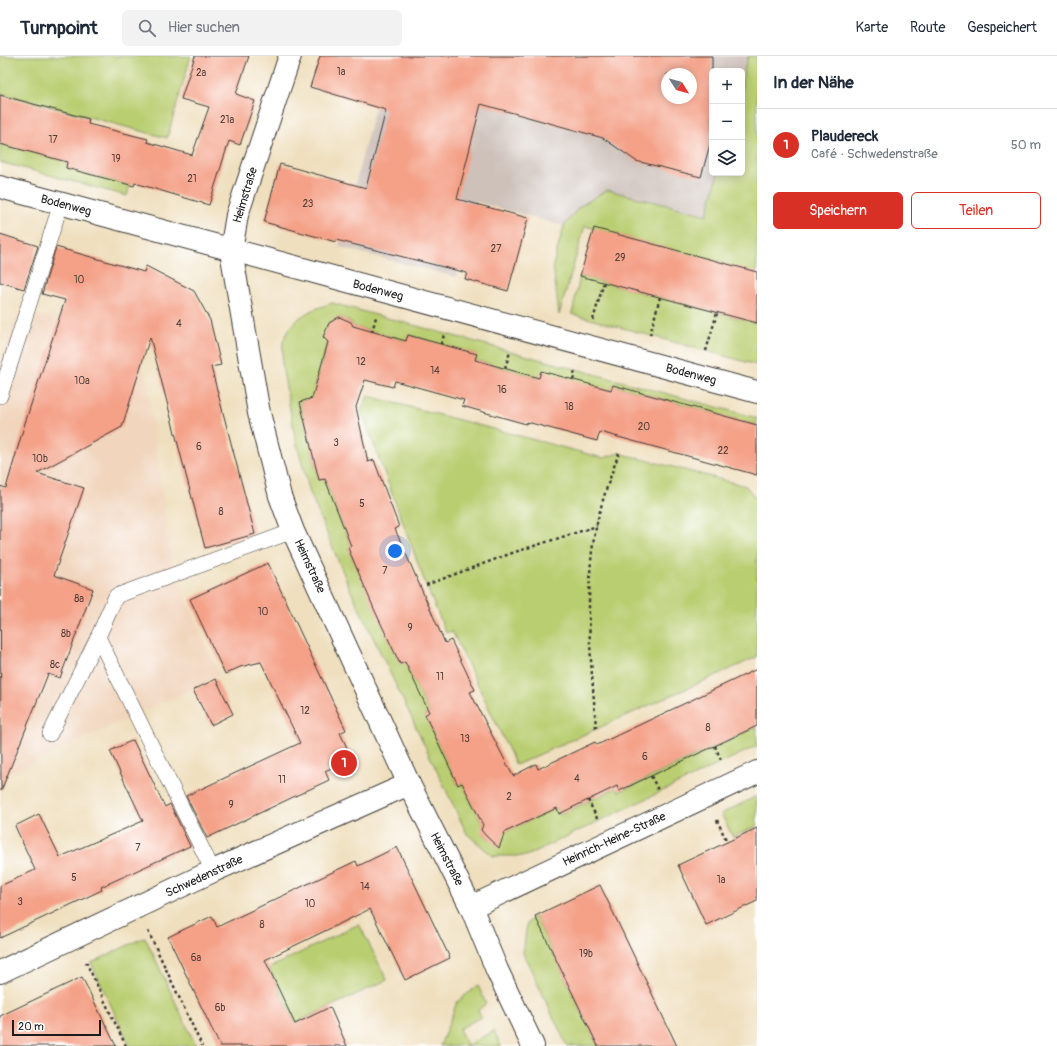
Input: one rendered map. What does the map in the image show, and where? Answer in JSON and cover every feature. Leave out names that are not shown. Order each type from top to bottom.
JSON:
[{"type":"street","name":"Heimstraße","points":[[290,56],[237,215],[232,251],[259,413],[280,496],[294,531],[409,784],[471,907],[497,970],[533,1046]]},
{"type":"street","name":"Bodenweg","points":[[0,187],[757,392]]},
{"type":"street","name":"Heinrich-Heine-Straße","points":[[471,907],[757,772]]},
{"type":"street","name":"Schwedenstraße","points":[[0,972],[212,872],[409,784]]},
{"type":"lane","points":[[0,396],[61,203]]},
{"type":"lane","points":[[50,734],[98,637],[116,596],[294,531]]},
{"type":"lane","points":[[98,637],[212,872]]},
{"type":"path","points":[[586,345],[604,282]]},
{"type":"path","points":[[643,361],[660,297]]},
{"type":"path","points":[[699,377],[717,313]]},
{"type":"path","points":[[596,728],[589,622],[592,552],[605,492],[619,453]]},
{"type":"path","points":[[426,585],[516,552],[598,526]]},
{"type":"path","points":[[137,907],[202,1046]]},
{"type":"path","points":[[74,937],[126,1046]]},
{"type":"shaded area","points":[[388,56],[748,56],[745,68],[709,68],[709,176],[717,176],[707,215],[607,190],[579,207],[564,226],[477,202],[456,277],[339,247]]},
{"type":"shaded area","points":[[17,314],[107,323],[146,374],[172,566],[219,676],[0,778],[0,363]]},
{"type":"green space","points":[[0,56],[191,56],[167,138],[0,93]]},
{"type":"green space","points":[[748,56],[757,56],[757,273],[585,226],[559,315],[553,265],[564,226],[579,207],[607,190],[707,215],[717,176],[745,176],[745,68]]},
{"type":"green space","points":[[0,144],[67,162],[66,168],[130,185],[127,196],[0,162]]},
{"type":"green space","points":[[580,276],[757,323],[757,365],[572,314]]},
{"type":"green space","points":[[332,303],[757,418],[757,425],[613,385],[611,390],[539,378],[475,360],[476,354],[408,335],[406,341],[353,326],[351,322],[339,317],[329,323],[323,336],[328,342],[315,385],[316,396],[300,402],[319,480],[325,479],[351,546],[348,548],[400,664],[405,662],[429,712],[425,715],[458,785],[462,783],[483,825],[483,833],[489,839],[494,840],[505,832],[557,808],[560,815],[616,788],[619,792],[757,727],[757,746],[526,856],[493,856],[467,834],[350,589],[310,493],[295,437],[282,365],[283,341],[289,329],[299,318],[312,310]]},
{"type":"green space","points":[[368,396],[603,458],[619,453],[746,486],[757,500],[757,657],[516,765],[452,631],[446,633],[426,585],[361,410]]},
{"type":"green space","points":[[757,796],[757,826],[733,837],[721,814]]},
{"type":"green space","points":[[535,916],[598,1046],[567,1046],[523,953],[527,923]]},
{"type":"green space","points":[[359,924],[387,980],[295,1023],[269,968]]},
{"type":"green space","points":[[145,937],[196,1046],[130,1046],[91,963]]},
{"type":"green space","points":[[478,985],[486,1004],[478,1010],[481,1017],[459,1029],[467,1045],[494,1031],[501,1046],[440,1046],[457,1002]]},
{"type":"building","points":[[195,56],[249,56],[236,94],[255,101],[240,145],[229,141],[209,205],[135,183],[134,186],[66,168],[67,162],[0,144],[0,95],[89,119],[88,124],[148,139],[147,142],[192,155],[209,107],[181,99]]},
{"type":"building","points":[[320,56],[712,56],[712,68],[709,68],[709,148],[701,177],[636,161],[603,138],[481,104],[457,199],[528,218],[508,291],[465,279],[467,273],[336,240],[336,242],[264,222],[280,164],[366,188],[386,110],[310,87]]},
{"type":"building","points":[[594,228],[757,272],[757,323],[580,276]]},
{"type":"building","points":[[0,234],[38,246],[24,289],[0,282]]},
{"type":"building","points":[[56,247],[144,272],[146,266],[194,291],[210,320],[221,365],[211,367],[255,534],[205,548],[150,337],[122,427],[37,473],[84,488],[54,575],[93,589],[60,678],[48,674],[1,791],[0,486],[6,488],[25,423],[65,300],[42,294]]},
{"type":"building","points":[[339,317],[351,322],[353,326],[406,341],[408,335],[477,354],[475,360],[539,378],[541,371],[611,390],[613,385],[757,425],[757,475],[600,432],[597,441],[527,422],[526,424],[462,406],[464,400],[395,381],[393,387],[365,380],[356,407],[368,462],[374,460],[399,527],[395,529],[445,643],[451,640],[475,690],[470,692],[513,776],[536,764],[538,769],[595,742],[597,745],[757,669],[757,726],[619,791],[617,786],[559,814],[557,808],[505,832],[499,848],[486,836],[481,830],[483,825],[462,783],[458,785],[425,715],[429,712],[405,662],[400,664],[375,611],[348,548],[351,546],[325,479],[319,480],[300,402],[312,398],[328,342],[323,337],[329,323]]},
{"type":"building","points":[[268,563],[346,730],[340,733],[352,758],[325,771],[329,780],[207,838],[186,796],[300,743],[261,662],[240,667],[225,674],[190,599]]},
{"type":"building","points":[[216,679],[233,714],[211,725],[193,690]]},
{"type":"building","points":[[133,740],[165,807],[170,804],[190,846],[101,887],[102,890],[0,938],[0,886],[35,870],[15,826],[39,814],[60,857],[143,821],[110,751]]},
{"type":"building","points":[[757,828],[757,901],[706,925],[678,865]]},
{"type":"building","points":[[397,847],[450,958],[405,980],[370,909],[265,960],[295,1024],[330,1007],[347,1046],[220,1046],[168,937],[212,916],[217,927],[356,861],[358,866]]},
{"type":"building","points":[[600,885],[677,1046],[598,1046],[535,916]]},
{"type":"building","points":[[82,977],[116,1046],[0,1046],[0,1016]]},
{"type":"place","name":"Plaudereck","points":[[344,763]]}]
